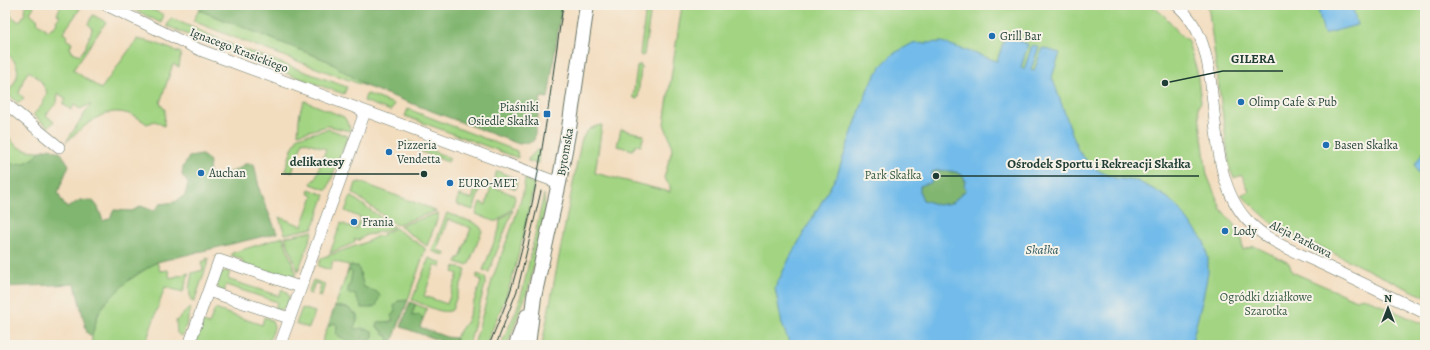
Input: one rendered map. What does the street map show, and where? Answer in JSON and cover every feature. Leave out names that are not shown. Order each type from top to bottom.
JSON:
[{"type":"main road","name":"Bytomska","points":[[528,345],[534,297],[559,183],[571,114],[587,5]]},
{"type":"main road","name":"Bytomska","points":[[516,345],[534,297]]},
{"type":"street","name":"Ignacego Krasickiego","points":[[106,5],[200,50],[559,183]]},
{"type":"street","name":"Aleja Parkowa","points":[[1177,5],[1193,24],[1200,37],[1207,63],[1224,179],[1236,206],[1242,214],[1260,232],[1286,247],[1425,313]]},
{"type":"street","points":[[5,104],[59,147]]},
{"type":"street","points":[[280,345],[365,112]]},
{"type":"street","points":[[189,345],[219,260],[300,287]]},
{"type":"street","points":[[208,291],[289,318]]},
{"type":"green space","points":[[26,5],[35,5],[30,13],[38,20],[37,22],[48,31],[57,23],[56,21],[60,16],[57,14],[61,5],[73,5],[80,9],[63,33],[68,36],[66,39],[72,43],[70,47],[72,52],[80,55],[86,47],[91,34],[92,28],[88,24],[93,15],[106,22],[73,70],[101,89],[137,39],[155,43],[181,53],[179,67],[173,64],[160,103],[165,110],[164,126],[155,121],[147,124],[135,116],[113,112],[94,119],[66,142],[91,104],[80,109],[74,105],[71,110],[63,104],[66,99],[58,93],[57,102],[46,115],[54,122],[48,127],[33,115],[42,105],[47,92],[40,80],[29,71],[24,78],[19,93],[24,98],[18,103],[7,93],[15,82],[18,72],[15,62],[5,52],[5,8],[11,12],[10,15],[19,22],[25,14],[24,11]]},
{"type":"green space","points":[[125,5],[142,5],[164,15],[161,23]]},
{"type":"green space","points":[[201,5],[562,5],[548,98],[541,97],[534,140],[519,144],[368,87],[328,61],[199,10]]},
{"type":"green space","name":"Park Skałka","points":[[682,5],[1151,5],[1171,23],[1184,38],[1187,39],[1197,71],[1201,102],[1198,107],[1207,175],[1221,209],[1240,232],[1243,250],[1254,246],[1289,263],[1292,272],[1356,300],[1363,297],[1425,325],[1425,345],[542,345],[581,142],[586,132],[591,128],[602,125],[595,173],[670,192],[670,186],[664,178],[672,150],[670,139],[664,124]]},
{"type":"green space","name":"Basen Skałka","points":[[1208,5],[1425,5],[1425,297],[1280,228],[1273,224],[1241,195],[1249,191],[1242,175],[1234,178],[1230,170]]},
{"type":"green space","points":[[646,8],[651,8],[644,55],[641,56],[640,54]]},
{"type":"green space","points":[[199,10],[328,61],[368,87],[193,21]]},
{"type":"green space","points":[[171,18],[237,47],[347,87],[344,94],[233,53],[167,26]]},
{"type":"green space","points":[[638,65],[641,65],[641,67],[638,98],[636,99],[633,97]]},
{"type":"green space","points":[[368,94],[394,104],[391,111],[364,101],[366,95]]},
{"type":"green space","points":[[305,101],[344,117],[350,130],[328,126],[298,134],[300,112]]},
{"type":"green space","points":[[408,109],[517,151],[518,158],[405,116]]},
{"type":"green space","points":[[5,128],[11,140],[18,147],[28,150],[41,151],[27,162],[5,167]]},
{"type":"green space","points":[[329,129],[348,136],[327,190],[311,184],[313,180],[315,180],[326,149],[303,141],[292,172],[285,171],[292,149],[298,137]]},
{"type":"green space","points":[[621,129],[644,135],[641,146],[636,145],[633,150],[617,146]]},
{"type":"green space","points":[[408,141],[450,158],[448,162],[406,146]]},
{"type":"green space","points":[[50,148],[61,153],[69,165],[58,192],[61,200],[67,208],[80,200],[93,201],[98,207],[103,221],[110,218],[114,210],[132,211],[141,206],[154,211],[160,204],[175,202],[185,195],[188,183],[182,175],[183,167],[189,157],[202,155],[210,161],[209,172],[213,176],[234,171],[245,164],[254,164],[260,192],[277,233],[157,262],[130,279],[106,302],[98,314],[92,336],[87,333],[75,284],[5,287],[5,167],[11,164],[24,163],[33,159],[41,151]]},
{"type":"green space","points":[[537,150],[539,150],[538,164],[528,161],[528,159]]},
{"type":"green space","points":[[938,170],[955,172],[964,177],[966,190],[952,203],[938,205],[923,200],[920,193],[920,187],[933,173]]},
{"type":"green space","points":[[497,171],[517,179],[516,189],[493,181]]},
{"type":"green space","points":[[525,179],[534,184],[515,269],[504,302],[486,345],[474,345],[493,277],[523,193]]},
{"type":"green space","points":[[360,182],[436,211],[396,225],[353,193],[356,183]]},
{"type":"green space","points":[[491,186],[514,195],[515,199],[512,209],[497,221],[493,221],[476,214],[480,202],[486,205]]},
{"type":"green space","points":[[309,189],[325,195],[313,228],[285,234],[279,217],[302,226],[313,196],[308,193]]},
{"type":"green space","points":[[475,190],[480,190],[473,210],[456,204],[459,195],[472,199]]},
{"type":"green space","points":[[544,194],[545,211],[529,287],[507,345],[501,345],[516,311],[523,289]]},
{"type":"green space","points":[[351,196],[394,227],[382,232],[380,231],[374,234],[366,235],[359,240],[355,239],[354,243],[330,253],[341,223],[356,229],[361,218],[345,211]]},
{"type":"green space","points":[[513,210],[489,272],[483,270],[499,230],[500,220]]},
{"type":"green space","points":[[438,213],[438,217],[427,246],[399,226]]},
{"type":"green space","points":[[447,213],[475,223],[481,228],[482,231],[469,264],[465,265],[456,262],[458,258],[460,258],[471,228],[448,219],[437,250],[446,253],[445,256],[432,251]]},
{"type":"green space","points":[[395,228],[425,248],[425,250],[408,300],[398,301],[392,320],[389,322],[379,322],[379,329],[388,336],[390,345],[321,345],[328,326],[335,322],[337,326],[336,335],[348,340],[350,344],[355,344],[362,338],[370,340],[373,338],[373,332],[367,329],[355,329],[354,327],[357,321],[357,315],[348,308],[335,306],[347,274],[350,270],[353,272],[351,284],[358,301],[373,291],[364,287],[359,269],[333,261],[330,270],[318,266],[321,258],[364,243],[378,236],[382,236]]},
{"type":"green space","points":[[313,231],[298,271],[285,237]]},
{"type":"green space","points":[[283,237],[296,273],[294,277],[276,272],[273,273],[242,264],[243,260],[231,255],[232,253]]},
{"type":"green space","points":[[206,258],[209,259],[194,302],[191,301],[189,289],[192,273],[203,270],[201,262],[207,260]]},
{"type":"green space","points":[[429,258],[442,263],[441,267],[435,265],[424,296],[447,304],[458,274],[453,272],[455,266],[466,270],[452,310],[438,310],[412,300]]},
{"type":"green space","points":[[157,262],[160,271],[168,270],[170,278],[189,273],[183,292],[165,287],[145,345],[92,345],[95,324],[105,303],[120,287]]},
{"type":"green space","points":[[349,266],[358,266],[364,287],[377,292],[380,296],[376,306],[362,308],[355,295],[348,293],[352,272],[350,270],[347,274]]},
{"type":"green space","points":[[226,271],[230,272],[228,278],[230,280],[279,296],[282,289],[287,293],[289,298],[287,306],[281,310],[275,309],[277,302],[226,285],[224,292],[220,291],[216,283],[219,275]]},
{"type":"green space","points":[[477,274],[485,277],[486,281],[469,345],[458,345],[455,338],[467,321],[481,282],[480,279],[477,278]]},
{"type":"green space","points":[[313,280],[325,284],[321,297],[318,296],[321,285],[315,283],[311,294],[308,293]]},
{"type":"green space","points":[[408,300],[390,345],[388,336],[384,335],[383,331],[377,327],[378,322],[390,322],[393,320],[391,316],[395,311],[394,306],[398,301]]},
{"type":"green space","points":[[410,302],[415,304],[412,316],[420,315],[423,319],[420,327],[446,337],[455,338],[458,345],[452,345],[401,327]]},
{"type":"green space","points":[[415,304],[427,309],[423,319],[420,315],[412,316]]},
{"type":"green space","points":[[335,306],[348,308],[357,315],[357,321],[354,327],[355,329],[363,328],[373,332],[373,338],[370,340],[365,340],[362,338],[357,343],[350,344],[348,340],[336,335],[337,326],[335,323],[328,326]]},
{"type":"green space","points":[[189,308],[191,309],[183,335],[180,336],[177,333],[176,321]]},
{"type":"green space","points":[[302,308],[315,312],[309,328],[296,324]]},
{"type":"green space","points":[[215,309],[262,325],[264,317],[269,319],[274,325],[274,328],[267,345],[201,345],[195,343],[203,322],[209,324]]},
{"type":"water","points":[[1317,5],[1352,5],[1357,25],[1324,34]]},
{"type":"water","name":"Skałka","points":[[1005,37],[1028,44],[1021,68],[1024,69],[1032,45],[1039,47],[1031,70],[1034,71],[1042,48],[1060,53],[1052,77],[1078,150],[1091,166],[1101,172],[1115,178],[1137,181],[1168,198],[1180,210],[1204,241],[1208,258],[1208,273],[1191,345],[790,345],[782,324],[775,288],[790,257],[837,175],[868,88],[881,66],[893,54],[911,44],[942,42],[997,61]],"holes":[[[938,170],[957,172],[964,177],[964,186],[966,190],[952,203],[938,205],[923,200],[920,193],[920,186],[931,183],[932,172]]]},
{"type":"water","points":[[1425,150],[1425,178],[1418,173],[1415,164]]},
{"type":"tram line","points":[[489,345],[512,286],[529,216],[542,146],[563,5]]},
{"type":"tram line","points":[[496,345],[518,288],[541,191]]},
{"type":"place","name":"Grill Bar","points":[[992,36]]},
{"type":"place","name":"GILERA","points":[[1165,83]]},
{"type":"place","name":"Olimp Cafe & Pub","points":[[1241,102]]},
{"type":"place","name":"Piaśniki Osiedle Skałka","points":[[547,114]]},
{"type":"place","name":"Basen Skałka","points":[[1326,145]]},
{"type":"place","name":"Pizzeria Vendetta","points":[[389,152]]},
{"type":"place","name":"Auchan","points":[[201,173]]},
{"type":"place","name":"delikatesy","points":[[424,174]]},
{"type":"place","name":"Ośrodek Sportu i Rekreacji Skałka","points":[[936,176]]},
{"type":"place","name":"EURO-MET","points":[[450,183]]},
{"type":"place","name":"Frania","points":[[354,222]]},
{"type":"place","name":"Lody","points":[[1225,231]]},
{"type":"park label","name":"Ogródki działkowe Szarotka","points":[[1266,304]]}]
